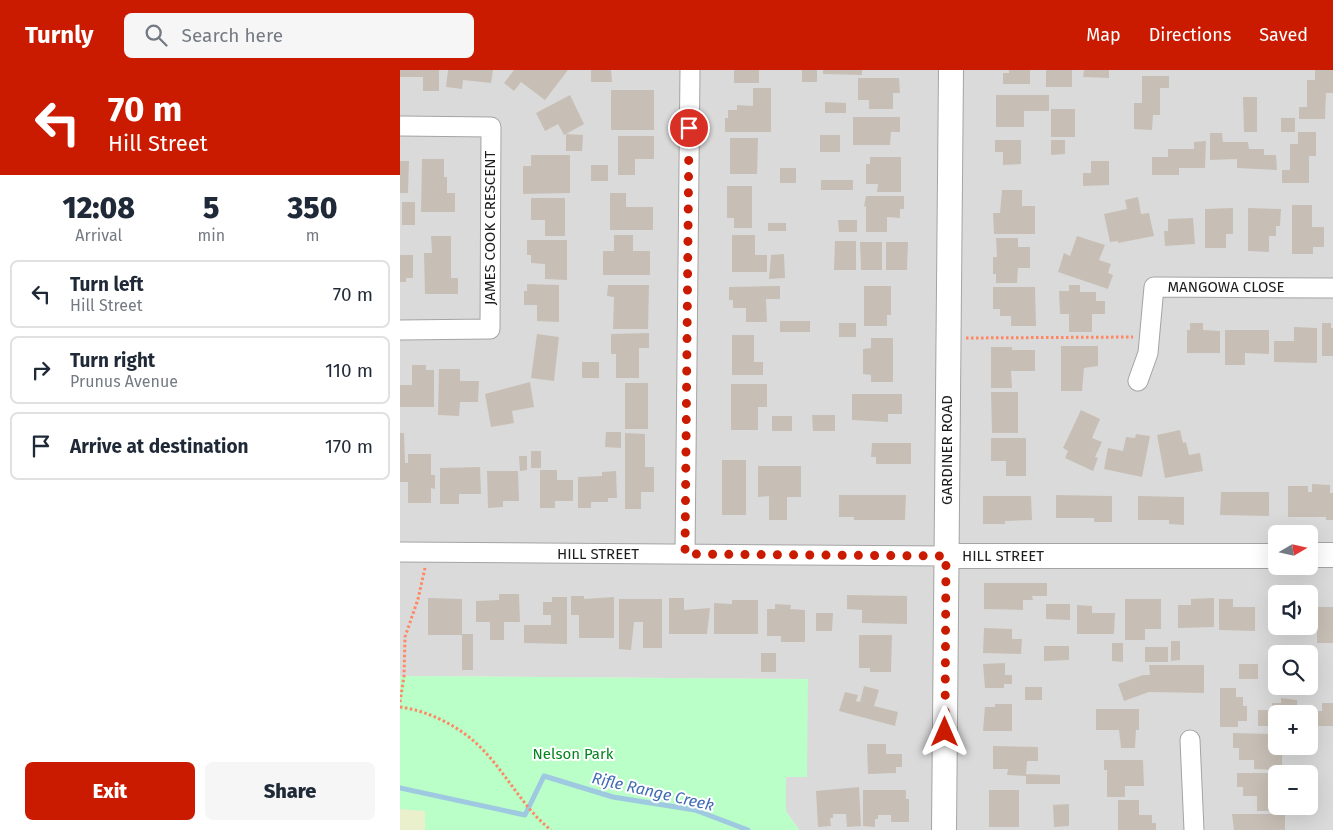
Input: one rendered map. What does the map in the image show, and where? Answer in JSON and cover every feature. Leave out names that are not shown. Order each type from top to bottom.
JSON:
[{"type":"street","points":[[685,554],[690,70]]},
{"type":"street","name":"GARDINER ROAD","points":[[944,830],[950,70]]},
{"type":"street","name":"JAMES COOK CRESCENT","points":[[400,126],[491,127],[490,329],[400,330]]},
{"type":"street","name":"MANGOWA CLOSE","points":[[1138,381],[1148,353],[1154,287],[1333,288]]},
{"type":"street","name":"HILL STREET","points":[[400,552],[1268,556]]},
{"type":"street","points":[[1318,556],[1333,555]]},
{"type":"street","points":[[1190,740],[1194,830]]},
{"type":"path","points":[[948,338],[1150,337]]},
{"type":"path","points":[[400,702],[404,676],[405,637],[418,599],[423,572],[434,552]]},
{"type":"path","points":[[400,707],[449,723],[484,750],[538,818],[551,830]]},
{"type":"shaded area","points":[[400,70],[1333,70],[1333,830],[799,830],[786,811],[786,777],[807,777],[807,679],[400,676]]},
{"type":"green space","name":"Nelson Park","points":[[400,676],[808,679],[807,777],[786,777],[786,811],[799,830],[425,830],[425,811],[400,809]]},
{"type":"green space","points":[[400,809],[425,811],[425,830],[400,830]]},
{"type":"building","points":[[400,70],[439,70],[439,91],[423,91],[423,77],[400,77]]},
{"type":"building","points":[[448,70],[493,70],[491,83],[463,80],[462,89],[446,87]]},
{"type":"building","points":[[514,70],[568,70],[545,100],[521,82],[514,91],[504,83]]},
{"type":"building","points":[[591,70],[611,70],[612,82],[591,82]]},
{"type":"building","points":[[734,70],[759,70],[759,83],[734,83]]},
{"type":"building","points":[[802,70],[817,70],[817,82],[802,82]]},
{"type":"building","points":[[823,70],[862,70],[862,75],[823,74]]},
{"type":"building","points":[[1009,70],[1030,70],[1030,84],[1003,84],[1003,73],[1009,73]]},
{"type":"building","points":[[1046,70],[1072,70],[1072,87],[1046,87]]},
{"type":"building","points":[[1084,70],[1109,70],[1109,78],[1083,77]]},
{"type":"building","points":[[1315,70],[1333,70],[1333,93],[1326,93],[1325,119],[1299,119],[1299,107],[1307,107],[1307,80],[1315,80]]},
{"type":"building","points":[[1142,76],[1169,76],[1169,88],[1160,88],[1160,115],[1153,115],[1152,130],[1134,129],[1134,103],[1142,103]]},
{"type":"building","points":[[858,78],[899,78],[900,93],[893,93],[893,109],[869,109],[869,100],[858,100]]},
{"type":"building","points":[[753,88],[771,88],[771,132],[725,132],[725,118],[728,118],[728,110],[737,110],[737,105],[753,106]]},
{"type":"building","points":[[611,90],[654,90],[654,130],[611,130]]},
{"type":"building","points":[[570,95],[584,124],[564,135],[558,124],[545,131],[536,113]]},
{"type":"building","points":[[996,95],[1049,95],[1049,111],[1024,111],[1024,127],[996,127]]},
{"type":"building","points":[[1243,97],[1257,97],[1257,132],[1244,132]]},
{"type":"building","points":[[825,102],[846,103],[846,113],[825,113]]},
{"type":"building","points":[[1051,109],[1075,109],[1075,137],[1051,137]]},
{"type":"building","points":[[853,117],[900,117],[900,132],[891,132],[890,145],[853,145]]},
{"type":"building","points":[[1281,118],[1295,118],[1295,132],[1281,132]]},
{"type":"building","points":[[1298,132],[1316,132],[1316,156],[1309,156],[1309,183],[1282,183],[1282,170],[1290,170],[1290,144],[1298,144]]},
{"type":"building","points":[[1210,133],[1222,133],[1223,142],[1248,142],[1249,149],[1264,149],[1264,155],[1276,155],[1277,170],[1237,168],[1237,159],[1210,160]]},
{"type":"building","points":[[566,134],[583,135],[582,151],[566,151]]},
{"type":"building","points":[[820,135],[840,135],[840,152],[820,152]]},
{"type":"building","points":[[618,136],[654,136],[654,159],[635,159],[635,175],[618,175]]},
{"type":"building","points":[[730,138],[758,138],[757,174],[730,174]]},
{"type":"building","points":[[995,140],[1021,140],[1021,164],[1003,165],[1003,152],[995,152]]},
{"type":"building","points":[[1051,140],[1065,140],[1065,154],[1051,155]]},
{"type":"building","points":[[1206,141],[1205,168],[1179,168],[1179,175],[1152,175],[1152,157],[1168,157],[1168,149],[1194,149],[1194,142]]},
{"type":"building","points":[[531,155],[570,155],[570,193],[523,194],[523,166],[531,166]]},
{"type":"building","points":[[870,157],[901,157],[901,192],[877,192],[878,184],[866,184],[866,164],[870,164]]},
{"type":"building","points":[[422,159],[444,159],[444,177],[447,177],[447,193],[455,193],[455,212],[421,212]]},
{"type":"building","points":[[400,161],[409,161],[408,193],[400,193]]},
{"type":"building","points":[[1091,161],[1109,161],[1109,185],[1083,186],[1083,173],[1091,173]]},
{"type":"building","points":[[591,165],[608,165],[608,181],[591,181]]},
{"type":"building","points":[[780,168],[796,168],[796,183],[780,183]]},
{"type":"building","points":[[821,180],[853,180],[853,190],[821,190]]},
{"type":"building","points":[[727,186],[752,186],[752,228],[734,228],[734,218],[727,218]]},
{"type":"building","points":[[1002,190],[1022,190],[1022,206],[1035,206],[1035,234],[994,234],[993,213],[1000,213]]},
{"type":"building","points":[[610,193],[626,193],[626,207],[653,207],[653,230],[610,230]]},
{"type":"building","points":[[866,196],[904,196],[904,209],[900,209],[900,218],[887,217],[887,232],[866,232],[866,206],[864,207]]},
{"type":"building","points":[[1138,197],[1141,214],[1149,213],[1154,236],[1118,243],[1118,241],[1110,242],[1104,214],[1127,209],[1125,200]]},
{"type":"building","points":[[531,198],[565,198],[565,236],[545,236],[545,220],[531,220]]},
{"type":"building","points":[[402,202],[415,202],[415,225],[402,225]]},
{"type":"building","points":[[1292,205],[1312,205],[1312,227],[1324,227],[1324,247],[1313,247],[1313,254],[1292,254]]},
{"type":"building","points":[[1233,208],[1233,234],[1226,234],[1226,248],[1205,248],[1205,209]]},
{"type":"building","points":[[1248,208],[1281,209],[1280,226],[1276,226],[1276,236],[1269,236],[1269,252],[1248,251]]},
{"type":"building","points":[[1193,218],[1195,244],[1165,246],[1164,231],[1168,231],[1168,219]]},
{"type":"building","points":[[838,220],[857,220],[857,232],[839,232]]},
{"type":"building","points":[[768,223],[786,223],[786,231],[768,231]]},
{"type":"building","points":[[614,235],[633,235],[633,251],[650,251],[650,275],[603,275],[603,251],[614,251]]},
{"type":"building","points":[[732,235],[755,235],[755,255],[767,255],[767,272],[732,272]]},
{"type":"building","points":[[431,236],[451,236],[451,278],[458,278],[458,294],[425,294],[424,253],[432,253]]},
{"type":"building","points":[[1077,236],[1105,245],[1099,260],[1111,264],[1108,273],[1113,275],[1108,289],[1058,272],[1064,253],[1070,256]]},
{"type":"building","points":[[996,238],[1018,238],[1018,247],[1030,247],[1030,268],[1018,268],[1017,283],[996,283],[996,274],[993,274],[993,257],[997,257]]},
{"type":"building","points":[[527,240],[567,240],[567,280],[545,279],[545,264],[531,263],[531,255],[527,255]]},
{"type":"building","points":[[835,241],[856,241],[856,270],[834,270]]},
{"type":"building","points":[[860,242],[882,242],[882,270],[861,270]]},
{"type":"building","points":[[886,242],[908,242],[907,270],[886,270]]},
{"type":"building","points":[[784,254],[785,278],[769,279],[771,255]]},
{"type":"building","points":[[400,255],[413,255],[413,278],[406,278],[406,282],[400,282]]},
{"type":"building","points":[[527,284],[559,285],[559,322],[537,321],[537,305],[524,305],[524,291],[527,291]]},
{"type":"building","points":[[608,285],[649,285],[648,329],[613,329],[614,297],[607,296]]},
{"type":"building","points":[[1069,285],[1080,285],[1080,292],[1096,292],[1096,301],[1105,301],[1105,314],[1092,314],[1092,332],[1069,332],[1069,314],[1060,314],[1059,291],[1069,291]]},
{"type":"building","points":[[780,286],[780,299],[766,299],[767,322],[746,322],[746,308],[733,308],[733,300],[729,300],[729,287]]},
{"type":"building","points":[[864,286],[891,286],[891,315],[887,315],[887,326],[864,326]]},
{"type":"building","points":[[993,287],[1035,287],[1036,326],[1011,326],[1011,316],[1000,316],[1000,309],[993,309]]},
{"type":"building","points":[[780,321],[810,321],[810,332],[780,332]]},
{"type":"building","points":[[839,323],[856,323],[856,337],[839,337]]},
{"type":"building","points":[[1190,323],[1203,323],[1203,330],[1220,331],[1220,353],[1187,353],[1187,330],[1190,330]]},
{"type":"building","points":[[1322,323],[1331,323],[1331,328],[1333,328],[1333,356],[1322,356]]},
{"type":"building","points":[[1294,327],[1317,328],[1317,363],[1274,362],[1274,341],[1294,341]]},
{"type":"building","points":[[1225,330],[1269,330],[1269,354],[1245,353],[1245,365],[1225,365]]},
{"type":"building","points":[[649,333],[649,348],[639,348],[639,378],[616,378],[616,354],[611,354],[611,334]]},
{"type":"building","points":[[537,334],[559,337],[554,381],[531,378]]},
{"type":"building","points":[[732,335],[754,335],[754,362],[763,362],[763,375],[732,375]]},
{"type":"building","points":[[871,338],[893,338],[893,382],[871,382],[871,375],[863,374],[863,349],[871,348]]},
{"type":"building","points":[[1061,346],[1098,346],[1098,366],[1084,368],[1082,391],[1061,391]]},
{"type":"building","points":[[991,347],[1012,347],[1012,350],[1035,350],[1035,371],[1011,371],[1012,388],[991,388]]},
{"type":"building","points":[[582,362],[599,362],[599,378],[582,378]]},
{"type":"building","points":[[412,365],[426,365],[426,370],[434,370],[434,407],[400,407],[400,385],[412,385]]},
{"type":"building","points":[[439,369],[460,369],[460,381],[479,381],[478,402],[460,402],[459,416],[438,415]]},
{"type":"building","points":[[530,382],[534,407],[512,411],[514,423],[491,427],[485,394]]},
{"type":"building","points":[[625,383],[648,383],[648,429],[625,429]]},
{"type":"building","points":[[731,384],[767,384],[767,407],[758,407],[758,430],[731,430]]},
{"type":"building","points":[[991,392],[1018,392],[1018,433],[992,433]]},
{"type":"building","points":[[852,394],[902,394],[902,414],[888,414],[888,422],[852,420]]},
{"type":"building","points":[[1081,410],[1100,419],[1092,438],[1102,442],[1095,457],[1098,458],[1093,471],[1065,458],[1068,451],[1063,448]]},
{"type":"building","points":[[812,415],[835,415],[835,431],[813,431]]},
{"type":"building","points":[[772,416],[792,416],[792,431],[772,431]]},
{"type":"building","points":[[1180,430],[1183,443],[1186,442],[1189,455],[1200,453],[1203,471],[1165,478],[1157,435]]},
{"type":"building","points":[[606,432],[621,432],[621,448],[605,447]]},
{"type":"building","points":[[400,433],[404,433],[405,463],[408,463],[408,454],[431,454],[431,475],[435,475],[435,489],[431,488],[431,503],[408,503],[408,482],[400,482]]},
{"type":"building","points":[[625,433],[645,434],[645,467],[654,467],[654,492],[641,492],[641,509],[625,509]]},
{"type":"building","points":[[1136,434],[1150,436],[1142,477],[1104,469],[1108,448],[1123,451],[1126,437],[1135,438]]},
{"type":"building","points":[[991,438],[1026,438],[1026,476],[1006,476],[1006,461],[991,461]]},
{"type":"building","points":[[872,443],[911,443],[911,464],[876,464],[876,457],[871,457]]},
{"type":"building","points":[[531,451],[541,451],[541,468],[531,468]]},
{"type":"building","points":[[519,456],[527,456],[527,470],[520,471]]},
{"type":"building","points":[[722,460],[746,460],[746,515],[722,515]]},
{"type":"building","points":[[758,466],[801,466],[801,497],[787,497],[787,520],[769,520],[769,496],[758,497]]},
{"type":"building","points":[[480,467],[481,494],[459,494],[459,504],[440,504],[440,468]]},
{"type":"building","points":[[540,470],[557,470],[557,480],[573,480],[573,501],[555,501],[555,508],[540,508]]},
{"type":"building","points":[[487,471],[518,471],[519,501],[503,501],[503,507],[488,508]]},
{"type":"building","points":[[616,471],[617,498],[608,498],[608,502],[591,502],[591,508],[578,508],[578,477],[602,476],[602,472]]},
{"type":"building","points":[[1312,484],[1330,485],[1330,493],[1333,493],[1333,520],[1326,520],[1326,517],[1288,517],[1288,486],[1308,486],[1308,492],[1312,492]]},
{"type":"building","points":[[1221,492],[1269,492],[1269,516],[1220,515]]},
{"type":"building","points":[[839,495],[906,495],[905,520],[854,520],[854,517],[839,517]]},
{"type":"building","points":[[1056,495],[1112,496],[1112,522],[1094,522],[1094,518],[1056,518]]},
{"type":"building","points":[[983,496],[1031,496],[1032,520],[1005,521],[1005,524],[983,524]]},
{"type":"building","points":[[1138,496],[1184,497],[1184,525],[1169,524],[1169,520],[1138,520]]},
{"type":"building","points":[[984,583],[1047,583],[1047,596],[1032,596],[1033,600],[1023,600],[1023,610],[984,609]]},
{"type":"building","points":[[499,594],[519,594],[520,622],[504,622],[504,640],[490,640],[490,622],[476,622],[476,601],[499,600]]},
{"type":"building","points":[[847,595],[907,596],[907,624],[862,623],[862,610],[847,609]]},
{"type":"building","points":[[571,596],[584,596],[584,599],[614,597],[614,638],[579,638],[579,615],[571,615]]},
{"type":"building","points":[[552,597],[567,597],[567,644],[524,643],[524,625],[551,625],[551,615],[543,615],[543,602],[552,602]]},
{"type":"building","points":[[428,598],[462,599],[462,635],[428,635]]},
{"type":"building","points":[[669,598],[684,598],[684,610],[710,608],[707,634],[669,634]]},
{"type":"building","points":[[1214,598],[1214,627],[1178,628],[1178,605],[1191,605],[1191,599]]},
{"type":"building","points":[[619,599],[662,599],[662,648],[643,648],[643,622],[634,622],[631,650],[619,649]]},
{"type":"building","points":[[1125,599],[1161,599],[1161,629],[1145,629],[1145,640],[1125,640]]},
{"type":"building","points":[[1219,599],[1233,599],[1233,607],[1255,607],[1255,631],[1219,630]]},
{"type":"building","points":[[732,600],[758,600],[758,634],[714,634],[714,603],[732,604]]},
{"type":"building","points":[[775,604],[791,605],[790,609],[805,610],[805,642],[781,642],[781,636],[767,636],[767,609],[775,609]]},
{"type":"building","points":[[1046,604],[1070,604],[1070,620],[1046,619]]},
{"type":"building","points":[[1077,605],[1092,606],[1092,613],[1115,613],[1114,634],[1077,634]]},
{"type":"building","points":[[1318,607],[1333,607],[1333,643],[1317,643]]},
{"type":"building","points":[[816,613],[833,613],[832,631],[816,631]]},
{"type":"building","points":[[984,628],[1012,629],[1012,639],[1022,639],[1021,654],[983,653]]},
{"type":"building","points":[[462,634],[473,634],[473,670],[462,670]]},
{"type":"building","points":[[859,635],[892,635],[891,672],[870,672],[870,668],[859,668]]},
{"type":"building","points":[[1171,641],[1180,641],[1180,660],[1171,661]]},
{"type":"building","points":[[1112,643],[1123,643],[1123,662],[1112,661]]},
{"type":"building","points":[[1044,646],[1069,646],[1069,660],[1044,661]]},
{"type":"building","points":[[1145,647],[1168,647],[1168,662],[1145,662]]},
{"type":"building","points":[[761,653],[776,653],[776,672],[761,672]]},
{"type":"building","points":[[1005,663],[1005,675],[1012,675],[1012,684],[1004,684],[1004,688],[985,688],[983,664]]},
{"type":"building","points":[[1239,664],[1258,664],[1258,679],[1239,679]]},
{"type":"building","points":[[1149,665],[1204,665],[1204,693],[1149,692],[1124,701],[1118,684],[1143,675],[1150,675]]},
{"type":"building","points":[[864,686],[879,690],[874,706],[898,712],[895,726],[839,711],[845,692],[858,695],[856,701],[860,702]]},
{"type":"building","points":[[1025,687],[1042,687],[1042,700],[1025,700]]},
{"type":"building","points":[[1220,688],[1236,688],[1236,697],[1243,697],[1243,706],[1247,706],[1247,721],[1238,721],[1238,727],[1220,727]]},
{"type":"building","points":[[1281,698],[1297,700],[1297,705],[1272,705],[1272,703],[1281,703]]},
{"type":"building","points":[[1322,703],[1333,703],[1333,726],[1318,726],[1318,711],[1322,711]]},
{"type":"building","points":[[995,704],[1012,704],[1012,731],[983,731],[985,707],[995,707]]},
{"type":"building","points":[[1096,709],[1139,709],[1139,730],[1136,730],[1135,748],[1121,748],[1119,730],[1096,730]]},
{"type":"building","points":[[1258,710],[1268,710],[1268,726],[1258,726]]},
{"type":"building","points":[[1233,733],[1268,734],[1268,755],[1282,755],[1282,765],[1268,765],[1268,770],[1254,769],[1254,760],[1239,760],[1239,748],[1233,748]]},
{"type":"building","points":[[867,744],[886,744],[886,754],[902,754],[902,767],[896,767],[896,773],[868,774]]},
{"type":"building","points":[[993,746],[1038,747],[1038,761],[1027,761],[1026,776],[1007,775],[1008,769],[993,769]]},
{"type":"building","points":[[1104,760],[1143,760],[1144,786],[1125,786],[1125,797],[1107,797],[1107,770],[1104,770]]},
{"type":"building","points":[[1237,773],[1268,773],[1268,811],[1257,811],[1257,796],[1243,796],[1243,787],[1237,787]]},
{"type":"building","points":[[1026,774],[1060,775],[1060,784],[1026,784]]},
{"type":"building","points":[[859,787],[861,826],[847,827],[846,814],[833,814],[833,818],[830,818],[831,826],[818,827],[816,791]]},
{"type":"building","points":[[863,790],[906,790],[906,799],[909,799],[909,822],[891,822],[891,815],[878,815],[878,819],[875,819],[875,827],[863,826]]},
{"type":"building","points":[[989,790],[1019,790],[1019,827],[989,827]]},
{"type":"building","points":[[1118,800],[1139,800],[1139,815],[1152,815],[1152,823],[1156,823],[1156,830],[1118,830]]},
{"type":"building","points":[[1069,804],[1069,826],[1054,827],[1053,805]]},
{"type":"building","points":[[1232,814],[1285,815],[1285,830],[1234,830]]},
{"type":"waterway","name":"Rifle Range Creek","points":[[400,788],[525,815],[544,776],[613,797],[695,810],[748,830]]},
{"type":"route","points":[[689,128],[685,554],[946,556],[945,732]]}]
